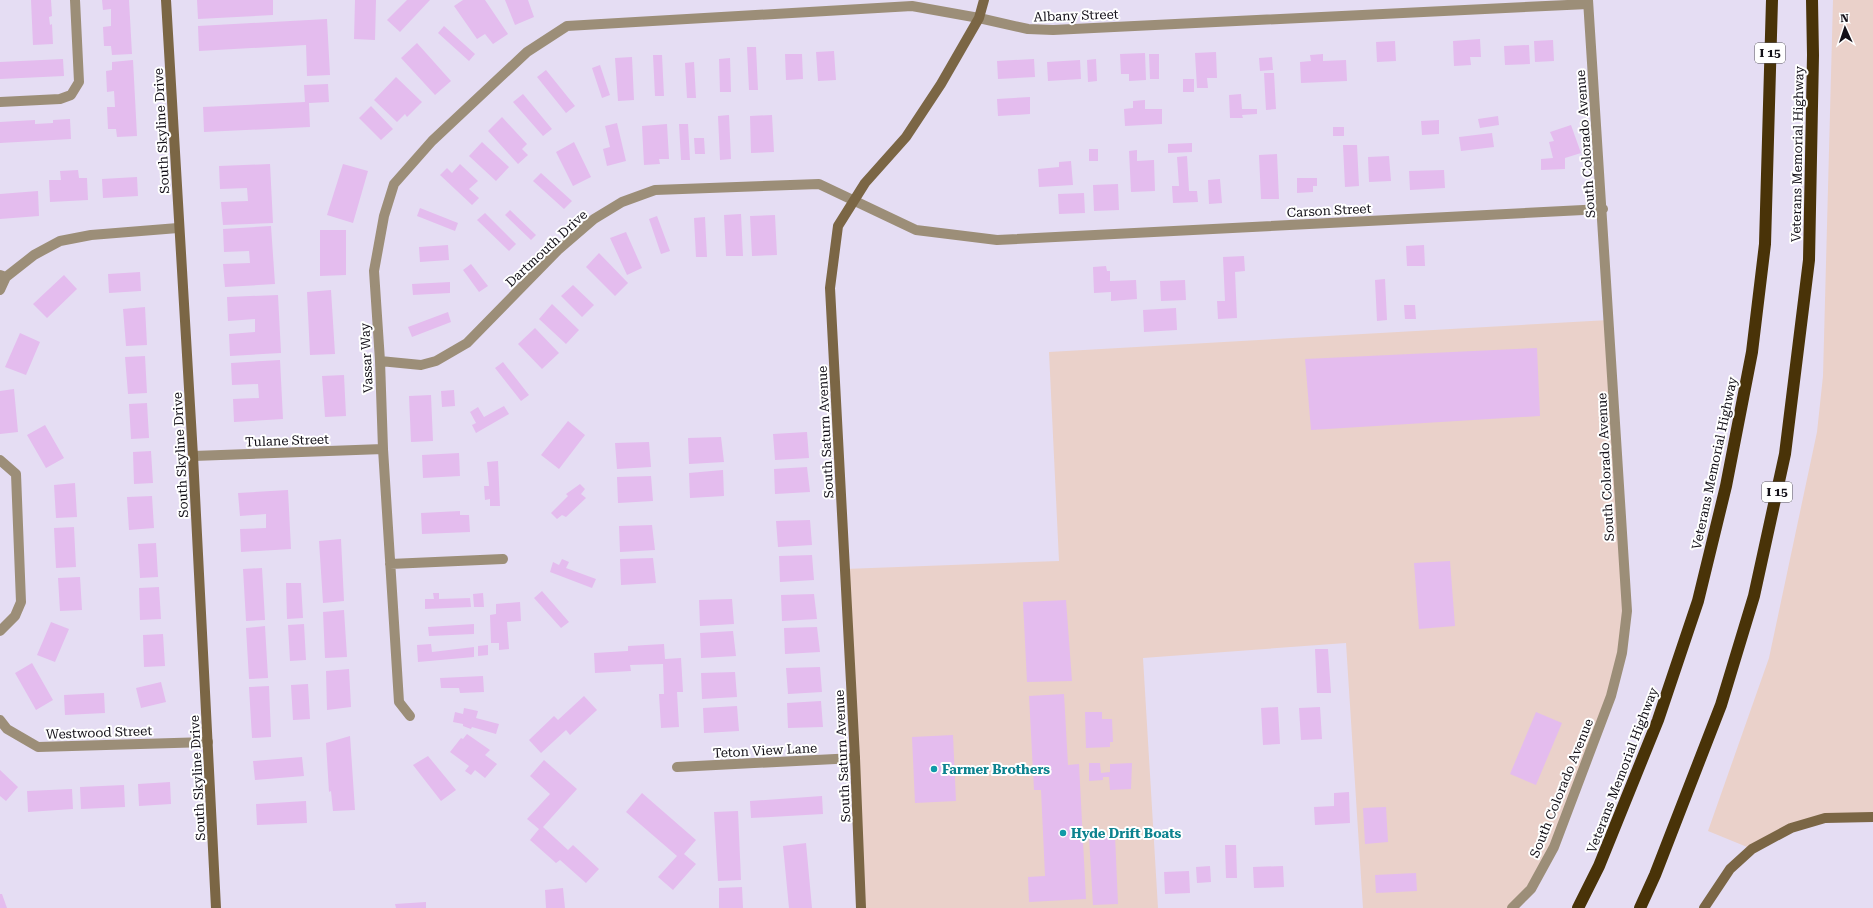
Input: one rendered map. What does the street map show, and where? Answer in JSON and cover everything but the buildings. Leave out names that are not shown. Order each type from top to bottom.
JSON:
[{"type":"highway","name":"Veterans Memorial Highway","points":[[1578,908],[1599,866],[1658,720],[1698,601],[1726,486],[1752,352],[1765,244],[1772,0]]},
{"type":"highway","name":"Veterans Memorial Highway","points":[[1640,908],[1655,875],[1721,705],[1754,596],[1785,454],[1808,260],[1813,55],[1812,0]]},
{"type":"highway","points":[[1813,55],[1818,0]]},
{"type":"street","points":[[0,102],[60,99],[71,95],[79,82],[75,0]]},
{"type":"street","name":"South Skyline Drive","points":[[166,0],[178,228],[193,456],[216,908]]},
{"type":"street","name":"South Saturn Avenue","points":[[861,908],[855,758],[830,288],[838,226],[865,183],[906,137],[941,84],[979,18],[984,0]]},
{"type":"street","name":"Albany Street","points":[[527,52],[567,26],[912,6],[979,18],[1028,29],[1053,30],[1588,2]]},
{"type":"street","name":"South Colorado Avenue","points":[[1512,908],[1531,889],[1554,847],[1611,696],[1622,653],[1627,611],[1603,209],[1588,2]]},
{"type":"street","name":"Vassar Way","points":[[410,716],[399,702],[382,449],[380,361],[374,271],[384,216],[394,184],[432,141],[527,52]]},
{"type":"street","name":"Carson Street","points":[[819,184],[855,199],[916,230],[997,240],[1603,209]]},
{"type":"street","name":"Dartmouth Drive","points":[[380,361],[421,364],[436,361],[467,344],[558,250],[594,219],[622,202],[655,190],[819,184]]},
{"type":"street","points":[[0,290],[3,276],[34,255],[60,241],[92,235],[178,228]]},
{"type":"street","name":"Tulane Street","points":[[193,456],[382,449]]},
{"type":"street","points":[[0,460],[16,474],[21,602],[15,616],[0,631]]},
{"type":"street","points":[[390,564],[503,559]]},
{"type":"street","name":"Westwood Street","points":[[0,720],[7,728],[38,747],[208,742]]},
{"type":"street","name":"Teton View Lane","points":[[677,767],[855,758]]},
{"type":"street","points":[[1704,908],[1730,869],[1752,849],[1791,828],[1825,818],[1873,817]]},
{"type":"shaded area","points":[[1833,0],[1873,0],[1873,817],[1825,818],[1752,849],[1708,831],[1769,658],[1817,432],[1823,376]]},
{"type":"shaded area","points":[[1609,320],[1627,611],[1622,653],[1554,847],[1512,908],[1363,908],[1346,643],[1143,658],[1158,908],[861,908],[845,569],[1059,561],[1049,352]]},
{"type":"place","name":"Farmer Brothers","points":[[934,769]]},
{"type":"place","name":"Hyde Drift Boats","points":[[1063,833]]}]
